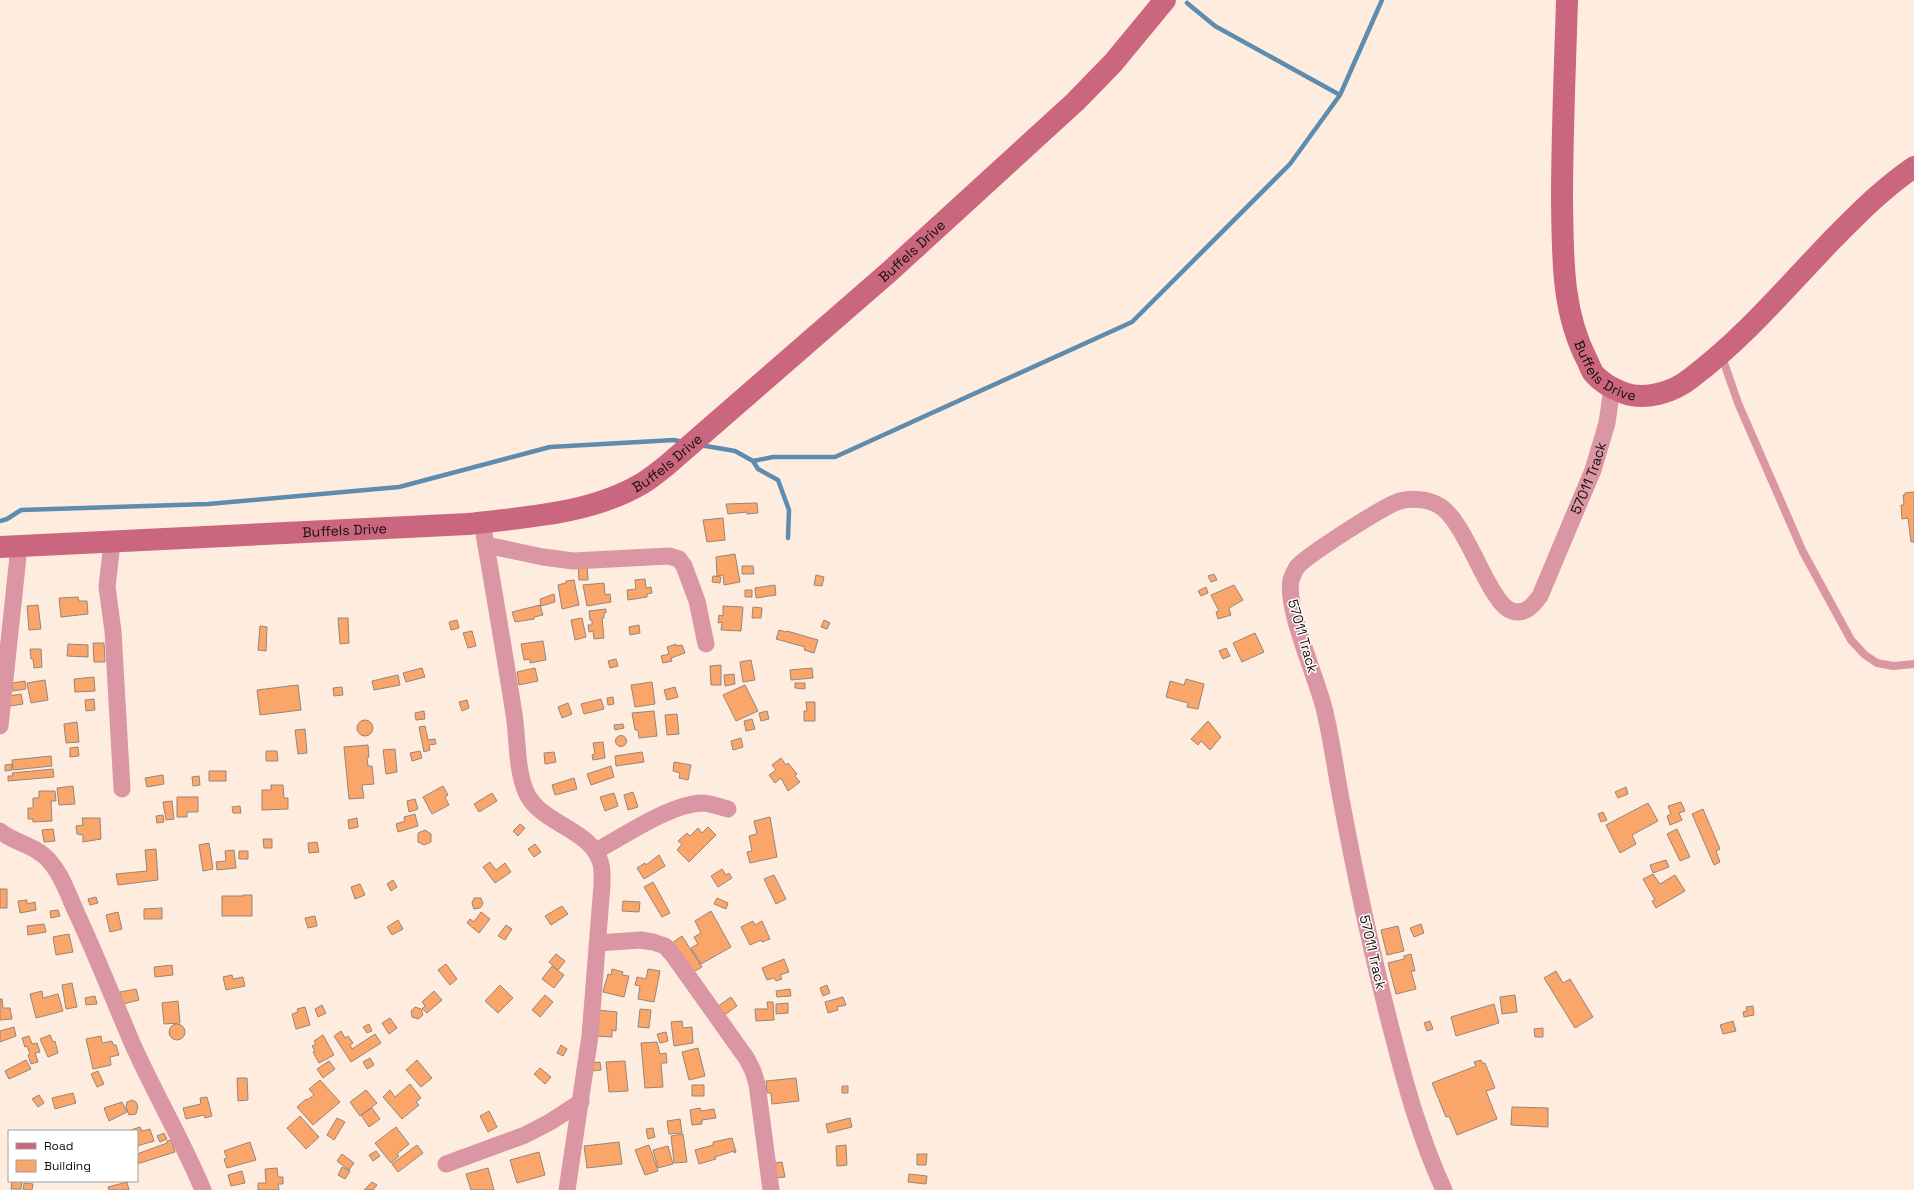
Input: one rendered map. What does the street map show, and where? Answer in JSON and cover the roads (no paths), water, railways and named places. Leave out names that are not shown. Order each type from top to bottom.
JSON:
[{"type":"street","name":"Buffels Drive","points":[[10,547],[482,522],[538,516],[587,506],[643,483],[666,466],[724,417],[883,277],[1075,102],[1113,63],[1165,0]]},
{"type":"street","name":"Buffels Drive","points":[[1567,0],[1562,153],[1563,261],[1568,304],[1580,347],[1594,373],[1612,388],[1633,397],[1654,395],[1690,380],[1721,354],[1860,212],[1897,179],[1914,167]]},
{"type":"street","name":"57011 Track","points":[[1444,1190],[1419,1127],[1397,1053],[1364,911],[1325,711],[1292,606],[1291,580],[1297,567],[1383,509],[1400,501],[1421,500],[1438,505],[1451,516],[1498,599],[1510,611],[1520,612],[1530,608],[1540,596],[1593,470],[1606,423],[1612,388]]},
{"type":"street","points":[[482,522],[514,716],[520,770],[526,792],[537,807],[586,841],[596,851],[601,862],[602,885],[590,1036],[567,1190]]},
{"type":"street","points":[[112,542],[106,587],[114,639],[122,789]]},
{"type":"street","points":[[486,544],[543,557],[572,561],[669,556],[679,560],[684,566],[697,601],[706,644]]},
{"type":"street","points":[[0,726],[10,547]]},
{"type":"street","points":[[596,851],[668,812],[684,806],[702,803],[728,809]]},
{"type":"street","points":[[0,831],[6,836],[42,853],[51,863],[60,878],[90,943],[134,1046],[189,1157],[203,1190]]},
{"type":"street","points":[[598,943],[641,940],[665,946],[733,1038],[750,1065],[757,1084],[771,1190]]},
{"type":"street","points":[[446,1164],[525,1135],[550,1122],[580,1102]]},
{"type":"lane","points":[[1721,354],[1738,403],[1803,552],[1851,640],[1865,655],[1877,663],[1893,666],[1914,664]]},
{"type":"waterway","points":[[700,445],[735,451],[753,461],[773,457],[835,457],[1132,322],[1290,164],[1340,95],[1382,0]]},
{"type":"waterway","points":[[1187,3],[1215,26],[1340,95]]},
{"type":"waterway","points":[[0,521],[7,519],[21,510],[208,504],[399,487],[550,447],[674,440],[683,442]]},
{"type":"waterway","points":[[753,461],[758,469],[778,480],[789,510],[788,538]]}]
